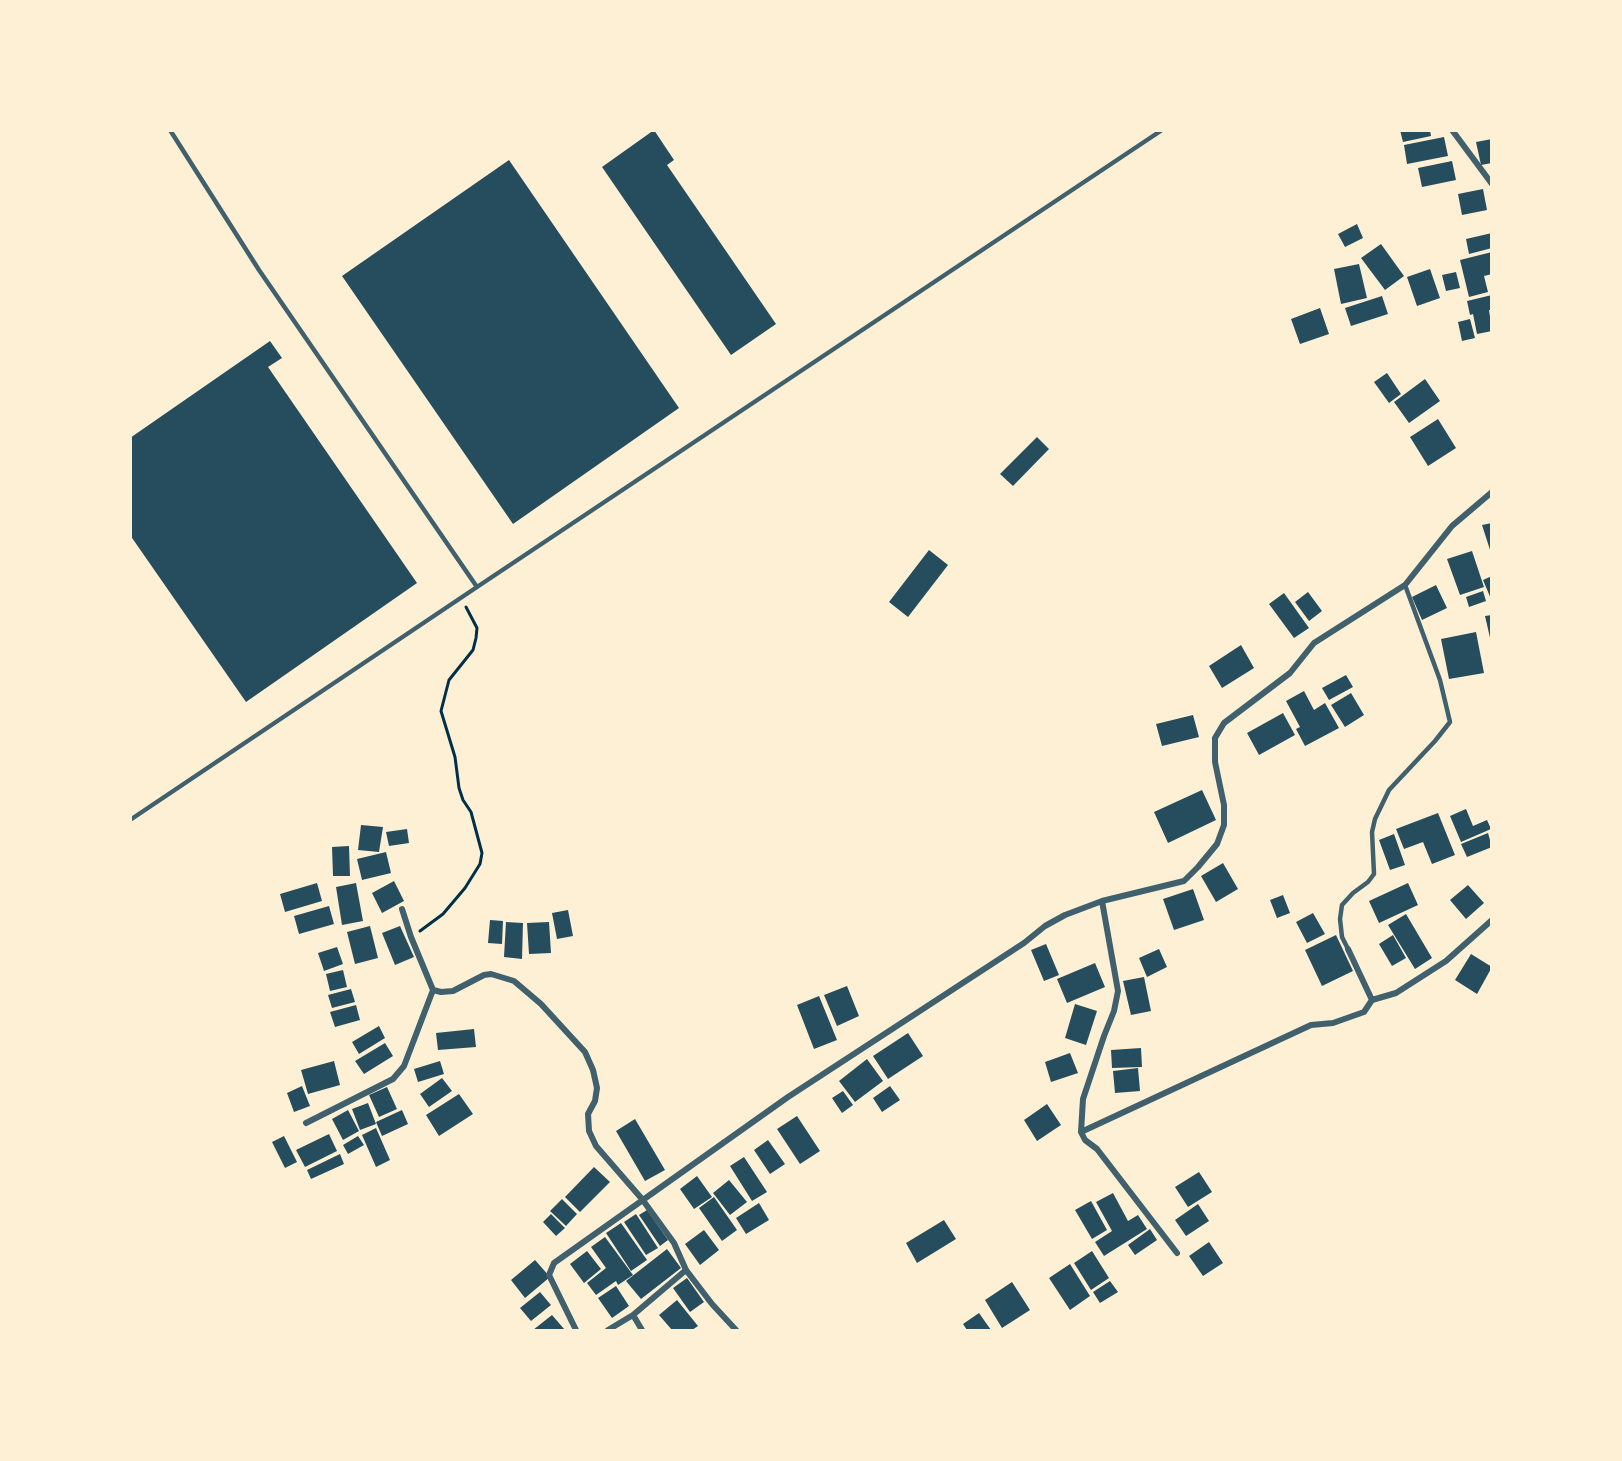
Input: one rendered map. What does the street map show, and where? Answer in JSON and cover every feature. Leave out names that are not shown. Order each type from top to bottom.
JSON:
[{"type":"street","points":[[1452,130],[1491,184]]},
{"type":"street","points":[[576,1330],[549,1275],[554,1263],[788,1097],[1023,943],[1045,926],[1065,915],[1102,901],[1184,881],[1217,844],[1224,825],[1224,805],[1215,762],[1215,738],[1224,723],[1290,673],[1314,643],[1405,585],[1452,526],[1491,492]]},
{"type":"street","points":[[1102,901],[1118,991],[1114,1011],[1083,1099],[1081,1132],[1085,1140],[1097,1149],[1177,1253]]},
{"type":"street","points":[[306,1124],[393,1079],[404,1066],[422,1024],[433,990],[402,909]]},
{"type":"street","points":[[1081,1132],[1311,1025],[1333,1023],[1364,1012],[1372,1000],[1396,993],[1446,962],[1491,920]]},
{"type":"street","points":[[1348,950],[1372,1000]]},
{"type":"street","points":[[433,990],[453,991],[484,975],[491,974],[513,981],[542,1004],[585,1052],[593,1070],[597,1088],[595,1101],[588,1114],[589,1131],[596,1146],[642,1199],[674,1243],[686,1270],[736,1330]]},
{"type":"street","points":[[608,1330],[633,1315],[686,1270]]},
{"type":"street","points":[[633,1315],[642,1330]]},
{"type":"lane","points":[[170,130],[259,270],[477,586]]},
{"type":"lane","points":[[130,820],[1162,130]]},
{"type":"lane","points":[[1348,950],[1342,937],[1340,920],[1342,905],[1374,874],[1372,832],[1375,819],[1389,790],[1450,722],[1440,680],[1405,585]]},
{"type":"path","points":[[411,937],[443,914],[465,888],[480,864],[482,853],[471,812],[462,800],[455,757],[441,711],[449,680],[473,650],[476,638],[477,628],[461,597]]},
{"type":"building","points":[[654,130],[674,160],[667,165],[776,324],[731,355],[602,167]]},
{"type":"building","points":[[1400,130],[1430,130],[1431,136],[1403,142]]},
{"type":"building","points":[[1444,137],[1448,156],[1407,164],[1404,145]]},
{"type":"building","points":[[1492,139],[1492,163],[1481,165],[1476,142]]},
{"type":"building","points":[[509,160],[679,408],[513,524],[342,276]]},
{"type":"building","points":[[1452,161],[1456,180],[1422,187],[1418,168]]},
{"type":"building","points":[[1483,189],[1487,210],[1462,215],[1458,194]]},
{"type":"building","points":[[1357,224],[1363,238],[1345,247],[1338,234]]},
{"type":"building","points":[[1492,233],[1492,248],[1469,254],[1466,239]]},
{"type":"building","points":[[1381,244],[1404,276],[1385,290],[1361,258]]},
{"type":"building","points":[[1492,252],[1492,274],[1484,276],[1488,292],[1469,297],[1460,260]]},
{"type":"building","points":[[1359,264],[1367,298],[1341,304],[1334,269]]},
{"type":"building","points":[[1430,269],[1440,298],[1417,306],[1407,277]]},
{"type":"building","points":[[1456,272],[1460,288],[1446,291],[1442,275]]},
{"type":"building","points":[[1492,295],[1492,310],[1489,310],[1492,331],[1477,334],[1473,314],[1470,315],[1467,301]]},
{"type":"building","points":[[1382,296],[1388,314],[1351,326],[1345,308]]},
{"type":"building","points":[[1320,308],[1329,334],[1300,344],[1291,319]]},
{"type":"building","points":[[1470,319],[1475,338],[1462,341],[1458,322]]},
{"type":"building","points":[[270,341],[282,358],[268,367],[417,583],[246,702],[130,535],[130,438]]},
{"type":"building","points":[[1387,373],[1401,394],[1389,403],[1374,382]]},
{"type":"building","points":[[1425,379],[1440,401],[1409,423],[1394,402]]},
{"type":"building","points":[[1438,419],[1456,448],[1428,466],[1410,437]]},
{"type":"building","points":[[1037,437],[1049,449],[1013,486],[1000,474]]},
{"type":"building","points":[[1492,523],[1492,553],[1491,553],[1482,525]]},
{"type":"building","points":[[929,550],[948,565],[908,617],[889,602]]},
{"type":"building","points":[[1472,551],[1484,587],[1460,595],[1447,559]]},
{"type":"building","points":[[1492,576],[1492,599],[1491,599],[1483,580]]},
{"type":"building","points":[[1436,585],[1447,608],[1422,620],[1412,597]]},
{"type":"building","points":[[1483,591],[1486,601],[1469,607],[1466,597]]},
{"type":"building","points":[[1308,592],[1322,611],[1309,621],[1295,602]]},
{"type":"building","points":[[1284,593],[1309,628],[1294,638],[1269,604]]},
{"type":"building","points":[[1492,615],[1492,642],[1491,642],[1485,616]]},
{"type":"building","points":[[1476,632],[1484,673],[1449,679],[1441,639]]},
{"type":"building","points":[[1241,645],[1254,668],[1222,688],[1209,666]]},
{"type":"building","points":[[1346,675],[1353,687],[1329,700],[1322,688]]},
{"type":"building","points":[[1304,691],[1314,710],[1325,703],[1339,728],[1305,746],[1296,729],[1300,727],[1286,701]]},
{"type":"building","points":[[1351,693],[1364,715],[1345,727],[1331,705]]},
{"type":"building","points":[[1283,713],[1295,735],[1259,755],[1247,733]]},
{"type":"building","points":[[1193,715],[1199,737],[1162,746],[1156,724]]},
{"type":"building","points":[[1202,790],[1216,820],[1168,843],[1154,812]]},
{"type":"building","points":[[1466,809],[1473,826],[1487,820],[1491,829],[1461,842],[1450,816]]},
{"type":"building","points":[[1438,813],[1455,855],[1432,864],[1423,842],[1404,849],[1396,829]]},
{"type":"building","points":[[361,825],[383,827],[379,852],[358,850]]},
{"type":"building","points":[[407,829],[409,843],[389,846],[386,832]]},
{"type":"building","points":[[1488,833],[1492,847],[1467,857],[1461,844]]},
{"type":"building","points":[[1394,834],[1405,865],[1390,870],[1379,840]]},
{"type":"building","points":[[349,846],[350,876],[333,876],[332,847]]},
{"type":"building","points":[[386,852],[391,873],[362,880],[357,859]]},
{"type":"building","points":[[1223,863],[1238,889],[1216,902],[1201,876]]},
{"type":"building","points":[[394,881],[404,901],[382,913],[372,893]]},
{"type":"building","points":[[317,883],[322,901],[285,912],[280,894]]},
{"type":"building","points":[[356,883],[363,921],[342,925],[336,887]]},
{"type":"building","points":[[1408,883],[1418,905],[1379,923],[1369,901]]},
{"type":"building","points":[[1468,885],[1484,903],[1466,919],[1450,900]]},
{"type":"building","points":[[1193,889],[1204,920],[1174,930],[1163,899]]},
{"type":"building","points":[[1283,895],[1290,913],[1277,918],[1270,900]]},
{"type":"building","points":[[329,906],[334,924],[299,934],[294,916]]},
{"type":"building","points":[[568,910],[573,936],[557,939],[552,913]]},
{"type":"building","points":[[1313,913],[1325,934],[1307,943],[1296,922]]},
{"type":"building","points":[[1406,914],[1432,958],[1415,969],[1388,925]]},
{"type":"building","points":[[490,920],[503,921],[502,944],[488,943]]},
{"type":"building","points":[[506,922],[523,923],[522,959],[504,957]]},
{"type":"building","points":[[549,922],[551,953],[529,954],[527,923]]},
{"type":"building","points":[[370,926],[378,958],[355,964],[347,932]]},
{"type":"building","points":[[400,926],[414,957],[395,965],[382,933]]},
{"type":"building","points":[[1336,935],[1353,971],[1322,986],[1305,950]]},
{"type":"building","points":[[1393,935],[1406,958],[1392,966],[1379,944]]},
{"type":"building","points":[[1046,944],[1059,975],[1044,981],[1031,950]]},
{"type":"building","points":[[337,947],[343,964],[324,971],[318,953]]},
{"type":"building","points":[[1159,949],[1167,967],[1147,977],[1139,958]]},
{"type":"building","points":[[1471,954],[1492,967],[1477,994],[1455,980]]},
{"type":"building","points":[[1095,963],[1105,987],[1067,1003],[1057,979]]},
{"type":"building","points":[[343,970],[347,987],[330,991],[326,974]]},
{"type":"building","points":[[1144,977],[1151,1011],[1131,1015],[1123,981]]},
{"type":"building","points":[[847,986],[859,1016],[837,1026],[824,995]]},
{"type":"building","points":[[351,989],[355,1002],[332,1008],[328,995]]},
{"type":"building","points":[[819,996],[837,1040],[814,1049],[797,1005]]},
{"type":"building","points":[[1075,1004],[1097,1011],[1086,1045],[1065,1038]]},
{"type":"building","points":[[356,1005],[360,1020],[335,1027],[330,1012]]},
{"type":"building","points":[[379,1026],[385,1038],[359,1054],[352,1042]]},
{"type":"building","points":[[474,1029],[476,1047],[438,1050],[436,1033]]},
{"type":"building","points":[[908,1033],[923,1056],[888,1079],[873,1056]]},
{"type":"building","points":[[385,1043],[393,1056],[364,1074],[355,1061]]},
{"type":"building","points":[[1141,1048],[1142,1067],[1112,1068],[1111,1050]]},
{"type":"building","points":[[1070,1053],[1078,1073],[1051,1082],[1045,1062]]},
{"type":"building","points":[[867,1059],[883,1081],[855,1102],[839,1081]]},
{"type":"building","points":[[334,1061],[340,1085],[308,1094],[301,1070]]},
{"type":"building","points":[[440,1061],[444,1074],[418,1082],[414,1069]]},
{"type":"building","points":[[1138,1068],[1140,1091],[1115,1093],[1113,1071]]},
{"type":"building","points":[[442,1078],[452,1091],[429,1107],[420,1094]]},
{"type":"building","points":[[302,1086],[310,1106],[294,1112],[287,1093]]},
{"type":"building","points":[[890,1086],[900,1100],[882,1112],[873,1098]]},
{"type":"building","points":[[387,1087],[397,1109],[379,1117],[369,1095]]},
{"type":"building","points":[[843,1091],[853,1105],[842,1113],[832,1098]]},
{"type":"building","points":[[459,1094],[473,1114],[439,1136],[426,1115]]},
{"type":"building","points":[[368,1103],[376,1124],[360,1130],[352,1109]]},
{"type":"building","points":[[1047,1104],[1061,1125],[1037,1141],[1024,1120]]},
{"type":"building","points":[[348,1110],[359,1131],[343,1140],[332,1119]]},
{"type":"building","points":[[402,1110],[408,1124],[382,1136],[376,1122]]},
{"type":"building","points":[[797,1116],[820,1151],[800,1164],[777,1129]]},
{"type":"building","points":[[635,1119],[665,1170],[645,1181],[616,1131]]},
{"type":"building","points":[[376,1128],[390,1160],[376,1167],[362,1135]]},
{"type":"building","points":[[329,1134],[337,1151],[305,1167],[296,1150]]},
{"type":"building","points":[[284,1136],[297,1162],[285,1168],[272,1142]]},
{"type":"building","points":[[358,1136],[364,1145],[348,1154],[343,1145]]},
{"type":"building","points":[[768,1140],[785,1164],[770,1174],[754,1150]]},
{"type":"building","points":[[340,1154],[344,1164],[311,1179],[307,1170]]},
{"type":"building","points":[[744,1157],[767,1192],[752,1201],[730,1166]]},
{"type":"building","points":[[594,1167],[610,1182],[580,1212],[565,1197]]},
{"type":"building","points":[[1199,1172],[1212,1192],[1188,1207],[1175,1187]]},
{"type":"building","points":[[697,1176],[712,1197],[694,1209],[680,1189]]},
{"type":"building","points":[[729,1180],[747,1202],[730,1215],[713,1193]]},
{"type":"building","points":[[1113,1193],[1128,1221],[1138,1215],[1147,1229],[1104,1256],[1095,1242],[1112,1231],[1096,1202]]},
{"type":"building","points":[[714,1197],[737,1230],[722,1241],[699,1208]]},
{"type":"building","points":[[562,1199],[577,1214],[566,1226],[550,1211]]},
{"type":"building","points":[[1091,1201],[1107,1230],[1092,1239],[1075,1210]]},
{"type":"building","points":[[759,1203],[769,1220],[746,1234],[736,1218]]},
{"type":"building","points":[[1198,1204],[1209,1221],[1186,1236],[1175,1220]]},
{"type":"building","points":[[647,1210],[668,1240],[660,1246],[639,1215]]},
{"type":"building","points":[[551,1214],[565,1228],[556,1236],[543,1222]]},
{"type":"building","points":[[636,1214],[658,1248],[646,1255],[624,1222]]},
{"type":"building","points":[[944,1220],[956,1239],[917,1263],[906,1243]]},
{"type":"building","points":[[621,1223],[647,1260],[631,1271],[606,1233]]},
{"type":"building","points":[[1150,1229],[1157,1240],[1135,1255],[1128,1245]]},
{"type":"building","points":[[704,1230],[719,1250],[700,1265],[685,1244]]},
{"type":"building","points":[[605,1237],[633,1275],[618,1285],[616,1281],[596,1295],[587,1283],[606,1268],[591,1247]]},
{"type":"building","points":[[1209,1242],[1223,1263],[1203,1276],[1189,1256]]},
{"type":"building","points":[[667,1249],[681,1268],[641,1299],[626,1281]]},
{"type":"building","points":[[587,1251],[601,1269],[584,1283],[570,1264]]},
{"type":"building","points":[[1092,1251],[1109,1278],[1091,1290],[1074,1263]]},
{"type":"building","points":[[535,1260],[550,1277],[525,1298],[511,1280]]},
{"type":"building","points":[[1070,1264],[1090,1296],[1070,1310],[1049,1278]]},
{"type":"building","points":[[687,1278],[704,1302],[690,1312],[673,1288]]},
{"type":"building","points":[[1110,1281],[1118,1292],[1100,1303],[1093,1292]]},
{"type":"building","points":[[1012,1282],[1030,1310],[1002,1328],[985,1300]]},
{"type":"building","points":[[616,1286],[629,1306],[612,1318],[598,1298]]},
{"type":"building","points":[[540,1292],[551,1305],[531,1321],[520,1308]]},
{"type":"building","points":[[677,1300],[698,1326],[692,1330],[672,1330],[659,1315]]},
{"type":"building","points":[[979,1313],[991,1330],[967,1330],[963,1324]]},
{"type":"building","points":[[552,1315],[565,1330],[533,1330]]}]
